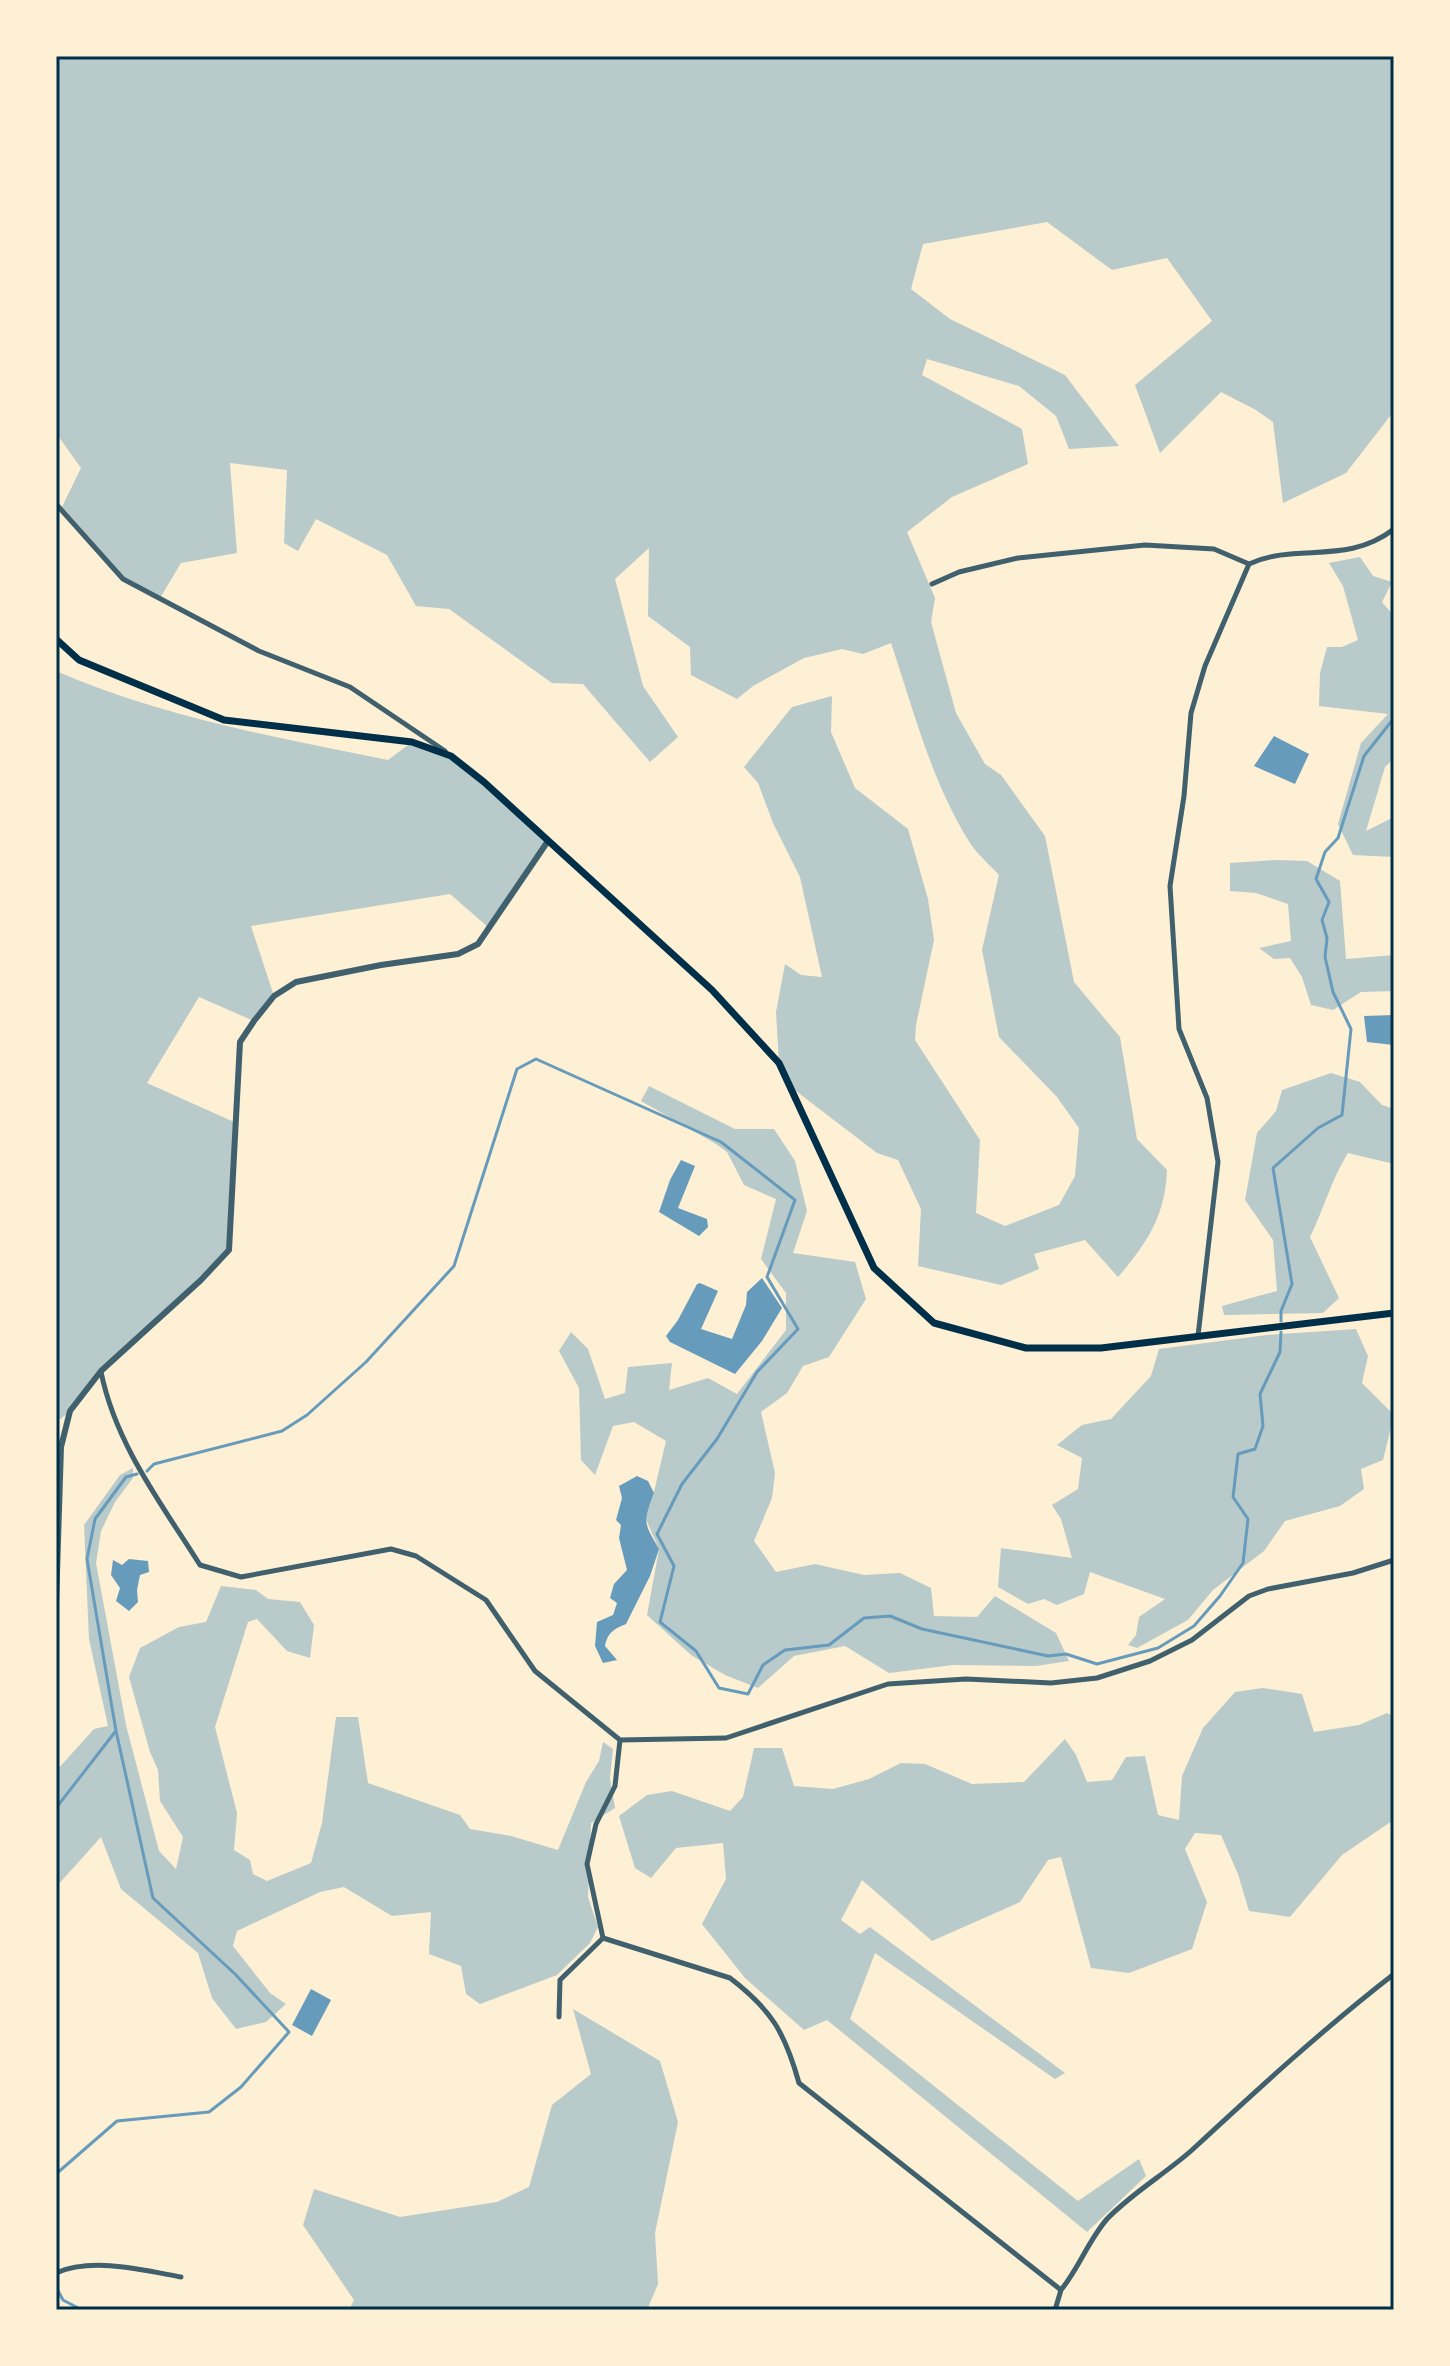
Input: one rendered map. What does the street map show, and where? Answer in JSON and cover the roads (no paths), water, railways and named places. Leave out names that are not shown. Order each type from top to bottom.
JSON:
[{"type":"main road","points":[[56,639],[79,660],[224,720],[412,742],[451,756],[712,990],[779,1063],[874,1268],[934,1323],[1026,1348],[1101,1348],[1394,1313]]},
{"type":"street","points":[[56,504],[123,579],[259,651],[350,687],[451,756]]},
{"type":"street","points":[[1198,1336],[1218,1162],[1207,1098],[1179,1029],[1170,886],[1184,796],[1191,713],[1205,666],[1249,564],[1264,557],[1354,550],[1394,529]]},
{"type":"street","points":[[932,584],[959,572],[1018,558],[1145,545],[1214,549],[1249,564]]},
{"type":"street","points":[[56,1604],[61,1447],[70,1411],[101,1371],[201,1280],[229,1250],[240,1042],[274,996],[296,982],[458,954],[478,944],[548,841]]},
{"type":"street","points":[[101,1371],[106,1394],[129,1454],[200,1565],[241,1577],[391,1549],[416,1556],[486,1600],[535,1671],[620,1740],[726,1738],[888,1684],[966,1679],[1051,1683],[1097,1678],[1150,1661],[1192,1640],[1258,1592],[1353,1573],[1394,1560]]},
{"type":"street","points":[[603,1938],[587,1864],[596,1824],[615,1786],[620,1740]]},
{"type":"street","points":[[559,2017],[560,1980],[603,1938]]},
{"type":"street","points":[[603,1938],[730,1978],[747,1991],[775,2020],[789,2046],[799,2083],[1061,2290]]},
{"type":"street","points":[[1055,2310],[1061,2290],[1109,2218],[1189,2152],[1335,2019],[1394,1974]]},
{"type":"street","points":[[56,2273],[64,2269],[113,2265],[181,2277]]},
{"type":"water","points":[[1274,736],[1309,754],[1295,784],[1254,766]]},
{"type":"water","points":[[1394,1015],[1394,1045],[1367,1042],[1364,1016]]},
{"type":"water","points":[[681,1160],[695,1166],[678,1208],[707,1219],[708,1227],[699,1236],[659,1212]]},
{"type":"water","points":[[762,1278],[782,1308],[762,1341],[735,1374],[670,1342],[666,1336],[700,1283],[718,1291],[701,1329],[732,1339],[746,1305],[747,1292]]},
{"type":"water","points":[[637,1476],[648,1481],[654,1493],[646,1522],[659,1549],[650,1576],[626,1624],[612,1632],[606,1641],[605,1646],[617,1660],[603,1663],[595,1646],[597,1622],[613,1615],[617,1603],[610,1598],[614,1584],[627,1570],[619,1538],[621,1525],[616,1520],[622,1498],[619,1486]]},
{"type":"water","points":[[129,1559],[148,1561],[149,1572],[140,1575],[138,1602],[129,1611],[116,1601],[120,1588],[111,1575],[113,1560],[122,1565]]},
{"type":"water","points":[[311,1989],[331,2000],[312,2036],[292,2025]]},
{"type":"waterway","points":[[1281,1321],[1281,1311],[1292,1284],[1273,1168],[1318,1128],[1342,1115],[1351,1029],[1333,992],[1325,957],[1327,938],[1322,920],[1329,902],[1316,879],[1325,852],[1338,838],[1364,756],[1394,718]]},
{"type":"waterway","points":[[147,1471],[154,1464],[282,1431],[307,1415],[366,1362],[454,1266],[517,1069],[536,1059],[721,1142],[795,1200],[767,1277],[798,1329],[757,1372],[717,1439],[682,1484],[657,1534],[674,1566],[660,1622],[696,1651],[719,1688],[748,1694],[763,1665],[785,1650],[829,1645],[864,1618],[890,1616],[922,1629],[1048,1656],[1066,1654],[1097,1664],[1158,1648],[1194,1626],[1243,1563],[1248,1519],[1233,1497],[1238,1454],[1255,1449],[1263,1426],[1260,1394],[1280,1352],[1281,1332]]},
{"type":"waterway","points":[[56,2174],[117,2121],[209,2112],[241,2087],[289,2032],[235,1974],[153,1898],[116,1731],[87,1559],[95,1519],[126,1477],[137,1474]]},
{"type":"waterway","points":[[56,1808],[115,1732]]},
{"type":"waterway","points":[[56,2287],[63,2300],[82,2310]]}]
